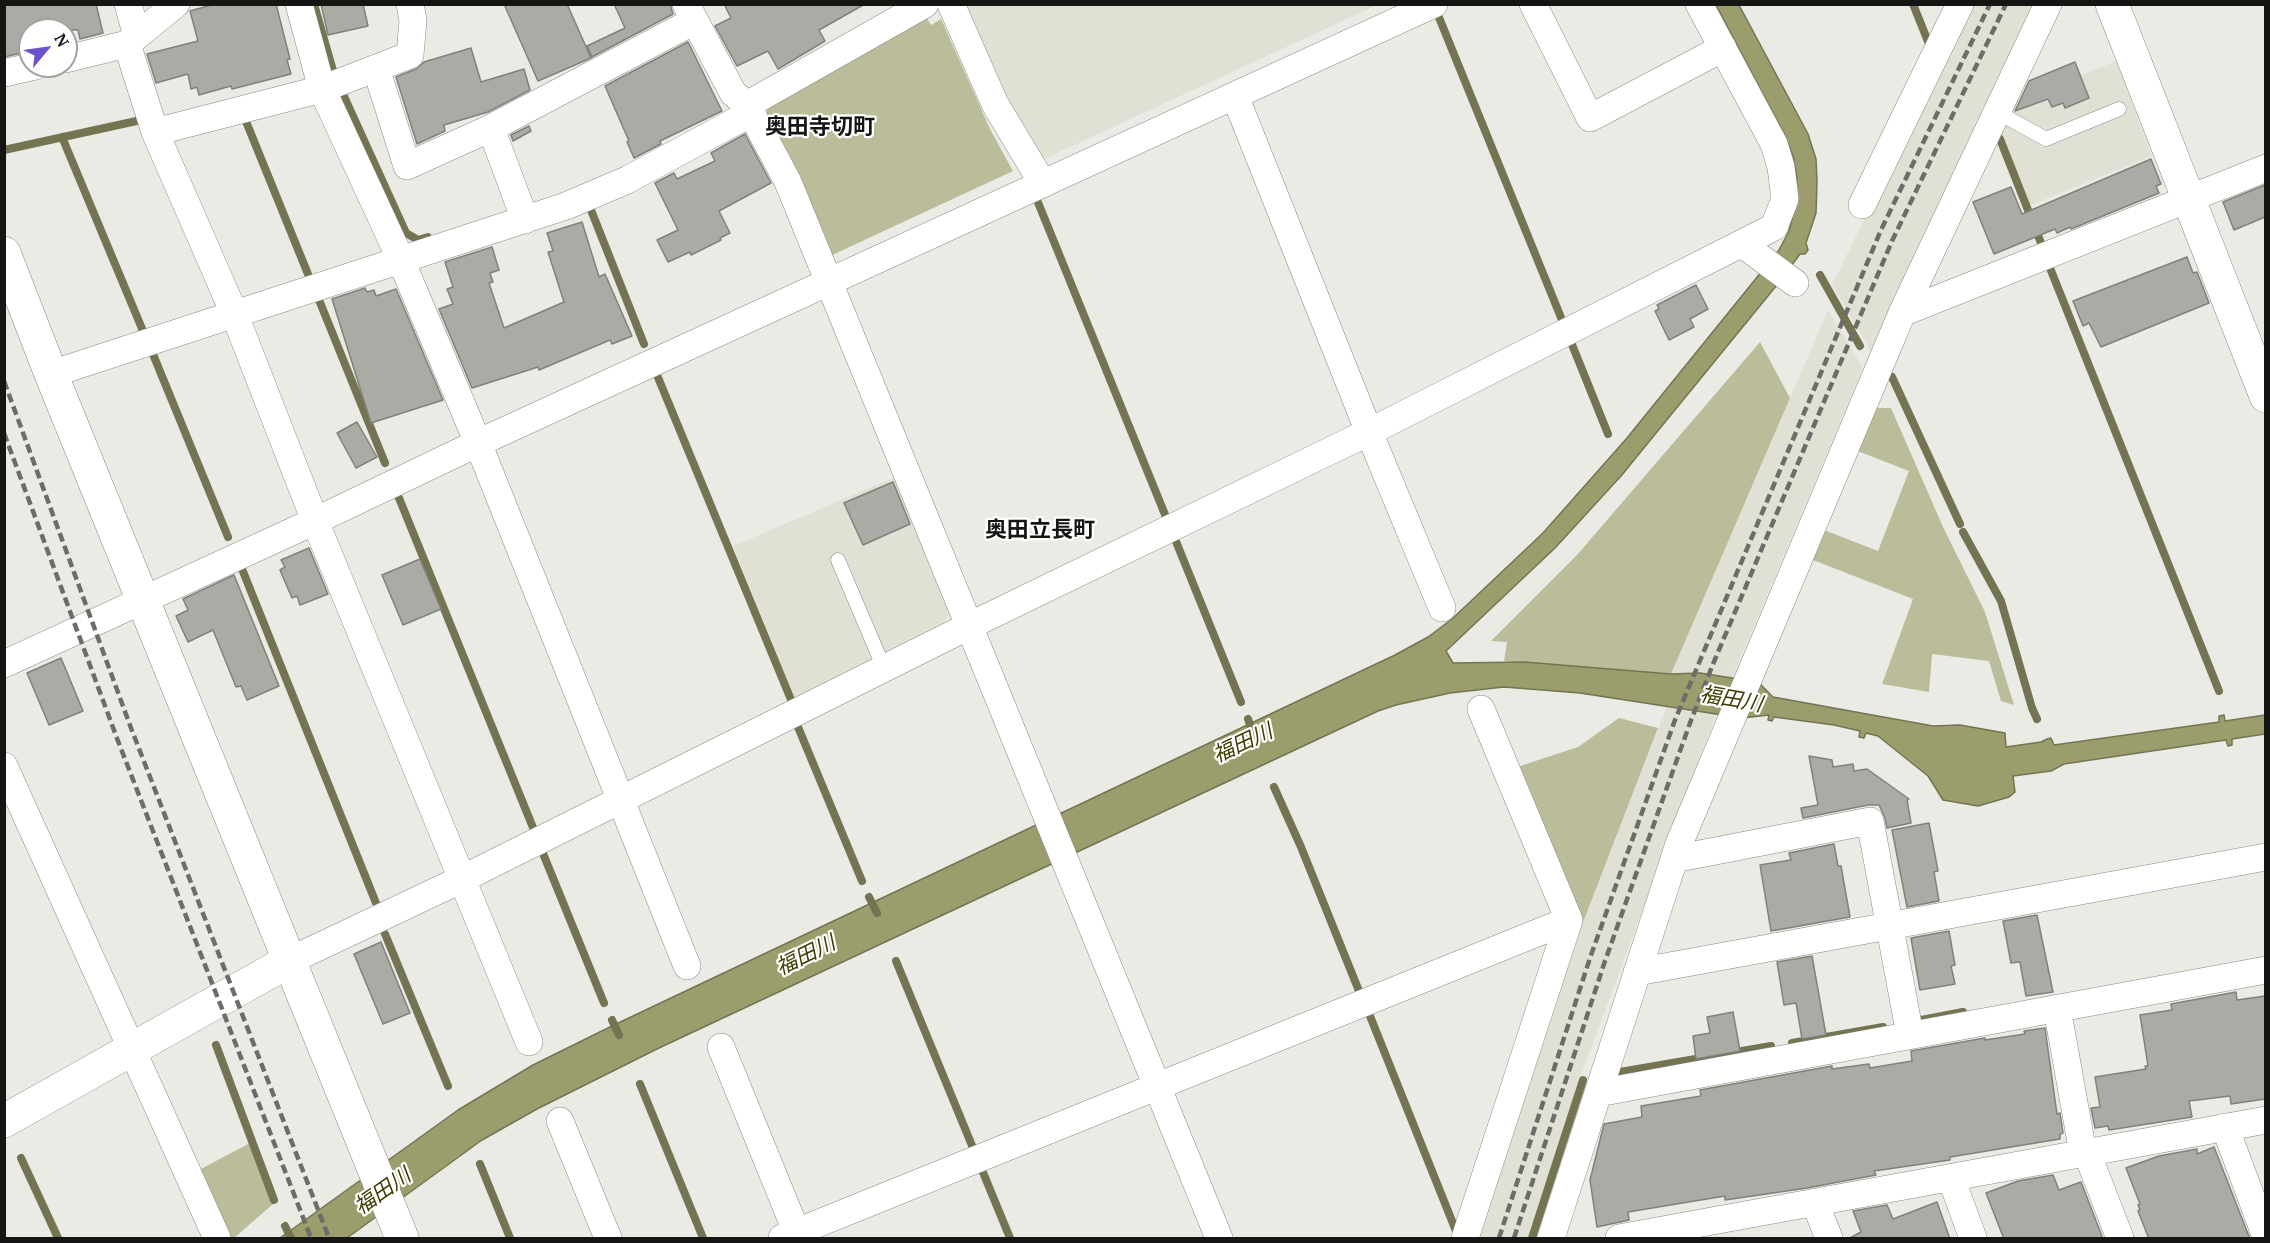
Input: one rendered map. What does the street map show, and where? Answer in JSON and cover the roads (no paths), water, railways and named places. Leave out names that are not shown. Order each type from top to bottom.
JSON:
[{"type":"street","points":[[128,4],[132,40],[155,132],[234,313],[315,521],[529,1042]]},
{"type":"street","points":[[78,56],[132,40],[176,4]]},
{"type":"street","points":[[299,4],[321,88],[400,258],[477,443],[687,966]]},
{"type":"street","points":[[155,132],[321,88],[410,55],[413,20],[410,4]]},
{"type":"street","points":[[51,374],[400,258],[566,206],[627,180],[925,4]]},
{"type":"street","points":[[951,4],[995,104],[1043,184]]},
{"type":"street","points":[[4,664],[315,521],[477,443],[1434,4]]},
{"type":"street","points":[[1533,4],[1590,118],[1722,48]]},
{"type":"street","points":[[4,1121],[289,961],[462,879],[969,626],[1369,432],[1774,227],[1785,199],[1781,167],[1774,144],[1699,4]]},
{"type":"street","points":[[1862,205],[1960,4]]},
{"type":"street","points":[[1551,1239],[1674,859],[1902,313],[2048,4]]},
{"type":"street","points":[[2112,4],[2188,200],[2251,346],[2265,396]]},
{"type":"street","points":[[376,68],[407,166],[491,128],[693,10],[733,93],[749,109],[788,182],[1219,1239]]},
{"type":"street","points":[[1235,96],[1442,608]]},
{"type":"street","points":[[491,128],[525,220]]},
{"type":"street","points":[[1902,313],[2265,168]]},
{"type":"street","points":[[1742,244],[1792,281]]},
{"type":"street","points":[[4,253],[398,1229]]},
{"type":"street","points":[[1466,1239],[1569,920],[1481,709]]},
{"type":"street","points":[[4,766],[217,1239]]},
{"type":"street","points":[[1674,859],[1870,821],[1910,1035]]},
{"type":"street","points":[[1637,972],[2265,856]]},
{"type":"street","points":[[721,1047],[793,1237],[1157,1086],[1569,920]]},
{"type":"street","points":[[1598,1092],[2265,970]]},
{"type":"street","points":[[2057,1008],[2085,1153],[2120,1239]]},
{"type":"street","points":[[1619,1239],[1684,1233],[1815,1203],[2265,1120]]},
{"type":"street","points":[[560,1121],[608,1239]]},
{"type":"street","points":[[2225,1128],[2265,1237]]},
{"type":"street","points":[[1951,1178],[1973,1239]]},
{"type":"street","points":[[1815,1203],[1828,1239]]},
{"type":"lane","points":[[1997,112],[2046,139],[2119,110]]},
{"type":"lane","points":[[838,560],[884,668]]},
{"type":"water","name":"福田川","points":[[1716,5],[1739,5],[1808,134],[1816,159],[1817,182],[1816,213],[1806,243],[1808,250],[1805,254],[1800,254],[1621,476],[1555,548],[1446,651],[1453,663],[1524,662],[1671,674],[1700,673],[1758,682],[1773,697],[1933,726],[1960,725],[2005,733],[2006,747],[2041,742],[2051,738],[2054,745],[2219,722],[2219,716],[2224,715],[2225,721],[2265,715],[2265,734],[2232,739],[2232,745],[2228,746],[2226,740],[2064,764],[2051,771],[2013,776],[2015,792],[2009,797],[1978,806],[1943,800],[1928,776],[1878,736],[1866,733],[1864,738],[1859,737],[1860,731],[1834,725],[1774,717],[1772,721],[1768,720],[1769,715],[1742,718],[1580,693],[1504,687],[1450,693],[1396,705],[1378,711],[659,1048],[537,1109],[482,1140],[347,1238],[280,1238],[458,1110],[533,1065],[1395,655],[1428,637],[1452,619],[1543,533],[1627,438],[1779,250],[1789,231],[1797,179],[1793,156],[1784,134]]},
{"type":"waterway","points":[[314,4],[334,74]]},
{"type":"waterway","points":[[1913,4],[1931,49]]},
{"type":"waterway","points":[[1438,15],[1562,320]]},
{"type":"waterway","points":[[342,92],[406,233],[418,240],[428,237]]},
{"type":"waterway","points":[[245,119],[310,279]]},
{"type":"waterway","points":[[4,150],[141,120]]},
{"type":"waterway","points":[[62,137],[143,331]]},
{"type":"waterway","points":[[2000,139],[2041,243]]},
{"type":"waterway","points":[[1037,200],[1166,517]]},
{"type":"waterway","points":[[586,206],[589,205],[644,344]]},
{"type":"waterway","points":[[2050,268],[2219,691]]},
{"type":"waterway","points":[[1820,275],[1860,346]]},
{"type":"waterway","points":[[317,295],[385,463]]},
{"type":"waterway","points":[[1571,342],[1608,434]]},
{"type":"waterway","points":[[150,347],[228,537]]},
{"type":"waterway","points":[[657,375],[792,702]]},
{"type":"waterway","points":[[1892,377],[1960,524]]},
{"type":"waterway","points":[[399,498],[534,830]]},
{"type":"waterway","points":[[1963,532],[2001,601],[2037,719]]},
{"type":"waterway","points":[[1175,539],[1241,702]]},
{"type":"waterway","points":[[242,569],[376,903]]},
{"type":"waterway","name":"福田川","points":[[1248,719],[1254,735]]},
{"type":"waterway","points":[[798,727],[862,881]]},
{"type":"waterway","points":[[1274,787],[1301,847],[1359,991]]},
{"type":"waterway","points":[[542,851],[604,1003]]},
{"type":"waterway","points":[[869,897],[877,913]]},
{"type":"waterway","points":[[385,934],[448,1086]]},
{"type":"waterway","points":[[896,961],[973,1148]]},
{"type":"waterway","points":[[1368,1011],[1456,1231]]},
{"type":"waterway","points":[[1916,1021],[1963,1012]]},
{"type":"waterway","points":[[612,1020],[619,1035]]},
{"type":"waterway","points":[[1792,1043],[1883,1027]]},
{"type":"waterway","points":[[216,1045],[274,1200]]},
{"type":"waterway","points":[[1620,1072],[1771,1046]]},
{"type":"waterway","points":[[1532,1238],[1583,1080]]},
{"type":"waterway","points":[[640,1084],[703,1238]]},
{"type":"waterway","points":[[21,1158],[58,1238]]},
{"type":"waterway","points":[[480,1164],[510,1238]]},
{"type":"waterway","points":[[982,1170],[1010,1238]]},
{"type":"waterway","points":[[285,1226],[291,1238]]},
{"type":"railway","points":[[1499,1238],[1590,958],[1675,720],[1881,230],[1990,4]]},
{"type":"railway","points":[[1514,1238],[1605,961],[1713,664],[1892,241],[2006,4]]},
{"type":"railway","points":[[4,381],[131,728],[329,1238]]},
{"type":"railway","points":[[4,433],[118,741],[311,1238]]},
{"type":"district","name":"奥田寺切町","points":[[820,128]]},
{"type":"district","name":"奥田立長町","points":[[1040,531]]}]
